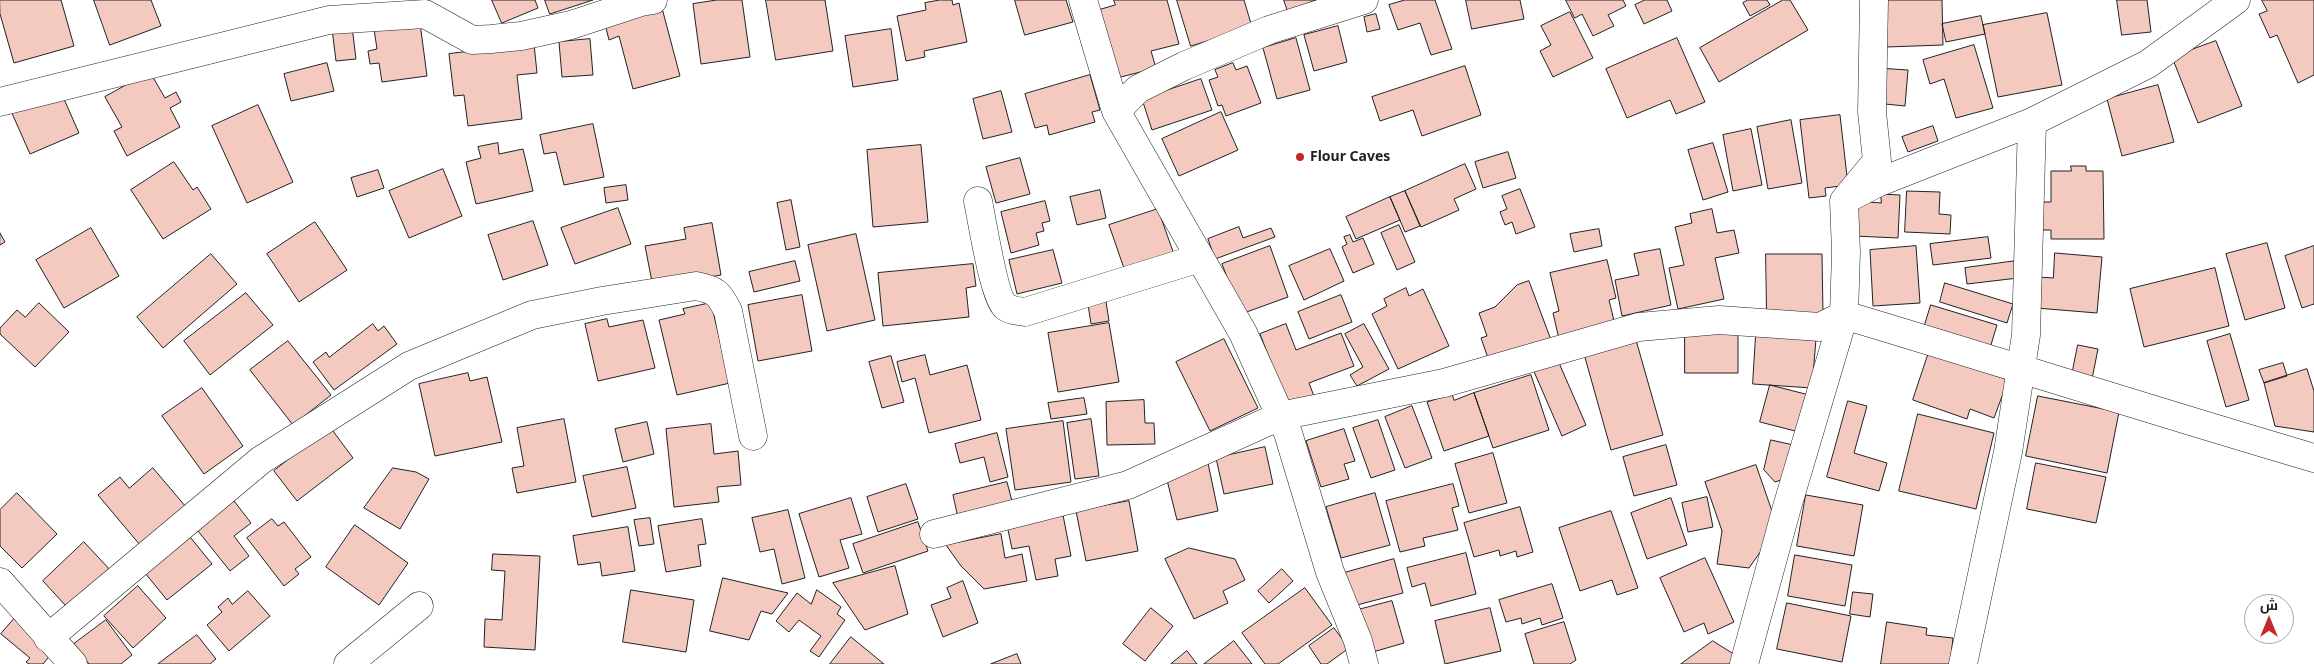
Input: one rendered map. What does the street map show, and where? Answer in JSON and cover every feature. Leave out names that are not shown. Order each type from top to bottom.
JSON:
[{"type":"street","points":[[0,102],[329,20],[425,14],[472,40],[491,39],[521,36],[571,25],[641,2],[654,0]]},
{"type":"street","points":[[1083,0],[1116,111],[1243,333],[1288,433],[1330,572],[1358,641],[1364,664]]},
{"type":"street","points":[[1116,111],[1138,89],[1184,66],[1269,30],[1364,0]]},
{"type":"street","points":[[1744,664],[1787,507],[1844,315],[1846,252],[1844,201],[1877,161],[1872,112],[1874,0]]},
{"type":"street","points":[[1844,201],[1877,183],[2032,122],[2148,64],[2236,0]]},
{"type":"street","points":[[1963,664],[2008,452],[2022,368],[2026,334],[2032,122]]},
{"type":"street","points":[[978,202],[997,292],[1006,307],[1015,310],[1026,312],[1200,258]]},
{"type":"street","points":[[48,638],[261,460],[409,366],[532,315],[687,287],[696,286],[710,289],[720,295],[728,311],[753,436]]},
{"type":"street","points":[[934,534],[1128,485],[1280,416],[1444,383],[1639,327],[1719,320],[1820,327],[1844,315],[2022,368],[2126,403],[2314,458]]},
{"type":"street","points":[[0,582],[48,638],[74,664]]},
{"type":"street","points":[[348,664],[419,606]]},
{"type":"building","points":[[0,0],[61,0],[74,46],[14,63],[0,14]]},
{"type":"building","points":[[94,0],[151,0],[161,26],[110,45]]},
{"type":"building","points":[[492,0],[535,0],[538,8],[502,23]]},
{"type":"building","points":[[545,0],[593,0],[550,14]]},
{"type":"building","points":[[717,0],[742,0],[750,57],[701,64],[693,4]]},
{"type":"building","points":[[766,0],[825,0],[833,51],[776,60]]},
{"type":"building","points":[[952,0],[953,5],[959,3],[967,42],[924,51],[925,57],[906,61],[897,16],[926,10],[925,3]]},
{"type":"building","points":[[1015,0],[1066,0],[1073,22],[1025,35]]},
{"type":"building","points":[[1114,0],[1167,0],[1179,44],[1151,51],[1156,68],[1117,78],[1098,10],[1115,5]]},
{"type":"building","points":[[1177,0],[1244,0],[1252,27],[1191,46]]},
{"type":"building","points":[[1284,0],[1316,0],[1288,11]]},
{"type":"building","points":[[1405,0],[1435,0],[1452,49],[1431,55],[1420,23],[1398,30],[1389,5]]},
{"type":"building","points":[[1466,0],[1520,0],[1524,19],[1472,29]]},
{"type":"building","points":[[1566,0],[1623,0],[1626,6],[1608,15],[1614,26],[1593,36],[1582,14],[1575,18]]},
{"type":"building","points":[[1645,0],[1667,0],[1672,11],[1644,24],[1635,5]]},
{"type":"building","points":[[1748,0],[1767,0],[1770,5],[1750,16],[1743,3]]},
{"type":"building","points":[[1783,0],[1790,0],[1808,30],[1719,82],[1700,48]]},
{"type":"building","points":[[1886,0],[1942,0],[1943,45],[1887,47]]},
{"type":"building","points":[[2117,0],[2147,0],[2151,32],[2122,35]]},
{"type":"building","points":[[2262,0],[2314,0],[2314,75],[2298,83],[2277,35],[2270,38],[2259,14],[2267,11]]},
{"type":"building","points":[[662,8],[680,76],[633,89],[619,36],[609,40],[605,24]]},
{"type":"building","points":[[1570,12],[1593,58],[1553,77],[1540,51],[1551,45],[1541,26]]},
{"type":"building","points":[[2047,13],[2062,85],[1998,97],[1983,25]]},
{"type":"building","points":[[1376,14],[1380,29],[1367,32],[1364,17]]},
{"type":"building","points":[[1981,16],[1985,34],[1946,42],[1942,24]]},
{"type":"building","points":[[420,23],[427,76],[382,82],[379,63],[370,64],[368,51],[377,49],[374,29]]},
{"type":"building","points":[[352,26],[356,59],[336,61],[332,29]]},
{"type":"building","points":[[1338,26],[1347,62],[1314,71],[1304,35]]},
{"type":"building","points":[[891,29],[898,80],[853,87],[845,36]]},
{"type":"building","points":[[1296,38],[1310,90],[1277,99],[1263,48]]},
{"type":"building","points":[[1677,38],[1705,102],[1676,114],[1670,100],[1627,118],[1606,69]]},
{"type":"building","points":[[590,39],[593,75],[562,77],[559,42]]},
{"type":"building","points":[[2216,41],[2242,106],[2198,123],[2172,57]]},
{"type":"building","points":[[534,44],[537,73],[517,75],[522,119],[468,126],[464,95],[454,96],[449,54]]},
{"type":"building","points":[[1974,45],[1993,108],[1956,118],[1944,79],[1930,84],[1923,60]]},
{"type":"building","points":[[327,63],[334,91],[291,101],[284,74]]},
{"type":"building","points":[[1233,63],[1236,70],[1247,66],[1261,103],[1226,116],[1222,105],[1218,106],[1209,80],[1218,77],[1215,70]]},
{"type":"building","points":[[1465,66],[1481,115],[1422,136],[1413,110],[1380,121],[1372,97]]},
{"type":"building","points":[[1877,68],[1908,70],[1905,106],[1875,103]]},
{"type":"building","points":[[150,72],[165,98],[176,92],[181,102],[170,108],[180,127],[127,156],[114,131],[122,127],[105,97]]},
{"type":"building","points":[[1090,75],[1100,110],[1092,112],[1095,122],[1049,135],[1047,125],[1035,128],[1025,94]]},
{"type":"building","points":[[1201,79],[1212,110],[1152,130],[1142,99]]},
{"type":"building","points":[[2158,85],[2174,142],[2122,156],[2107,99]]},
{"type":"building","points":[[60,90],[79,133],[30,154],[11,111]]},
{"type":"building","points":[[1001,91],[1012,132],[983,139],[973,99]]},
{"type":"building","points":[[258,105],[293,182],[247,203],[212,126]]},
{"type":"building","points":[[1221,112],[1238,150],[1179,176],[1162,139]]},
{"type":"building","points":[[1840,115],[1848,185],[1825,188],[1826,196],[1809,198],[1800,120]]},
{"type":"building","points":[[1791,120],[1802,183],[1768,189],[1757,127]]},
{"type":"building","points":[[593,124],[604,177],[564,185],[556,152],[544,154],[540,135]]},
{"type":"building","points":[[1933,126],[1938,141],[1908,152],[1902,137]]},
{"type":"building","points":[[1751,129],[1762,185],[1733,191],[1723,135]]},
{"type":"building","points":[[498,143],[499,154],[523,149],[533,191],[476,204],[466,162],[481,158],[478,147]]},
{"type":"building","points":[[1713,143],[1728,192],[1703,200],[1688,150]]},
{"type":"building","points":[[921,145],[928,222],[873,227],[867,150]]},
{"type":"building","points":[[1508,152],[1516,178],[1483,188],[1475,162]]},
{"type":"building","points":[[1020,158],[1030,194],[996,203],[986,167]]},
{"type":"building","points":[[174,162],[193,190],[197,187],[211,209],[163,239],[131,190]]},
{"type":"building","points":[[1465,164],[1476,189],[1454,199],[1459,210],[1421,227],[1405,191]]},
{"type":"building","points":[[2071,166],[2086,166],[2086,171],[2103,171],[2104,239],[2051,239],[2051,230],[2039,230],[2039,202],[2051,202],[2051,171],[2071,171]]},
{"type":"building","points":[[443,169],[462,216],[409,238],[389,191]]},
{"type":"building","points":[[378,170],[384,188],[357,197],[351,178]]},
{"type":"building","points":[[626,185],[628,200],[606,203],[604,188]]},
{"type":"building","points":[[1520,189],[1535,227],[1516,234],[1512,222],[1505,225],[1500,212],[1507,209],[1502,196]]},
{"type":"building","points":[[1100,190],[1106,218],[1077,225],[1070,197]]},
{"type":"building","points":[[1405,191],[1420,226],[1405,232],[1390,197]]},
{"type":"building","points":[[1907,191],[1940,192],[1939,214],[1951,215],[1950,234],[1905,232]]},
{"type":"building","points":[[1881,194],[1900,195],[1898,238],[1854,236],[1856,201],[1881,203]]},
{"type":"building","points":[[1390,197],[1400,220],[1356,239],[1346,217]]},
{"type":"building","points":[[791,200],[800,247],[786,250],[777,203]]},
{"type":"building","points":[[1045,201],[1050,221],[1042,223],[1044,231],[1036,233],[1039,245],[1011,253],[1001,212]]},
{"type":"building","points":[[618,208],[631,244],[575,264],[561,228]]},
{"type":"building","points":[[1158,209],[1176,260],[1127,277],[1109,225]]},
{"type":"building","points":[[1712,209],[1717,233],[1734,230],[1739,253],[1715,258],[1724,299],[1678,309],[1669,268],[1684,265],[1675,227],[1692,223],[1690,214]]},
{"type":"building","points":[[533,221],[548,265],[503,280],[488,235]]},
{"type":"building","points":[[315,222],[347,270],[299,302],[267,254]]},
{"type":"building","points":[[712,223],[721,275],[653,287],[645,246],[686,239],[684,228]]},
{"type":"building","points":[[1399,225],[1415,262],[1397,270],[1381,233]]},
{"type":"building","points":[[1239,227],[1243,238],[1271,228],[1275,237],[1215,259],[1208,239]]},
{"type":"building","points":[[91,228],[119,276],[64,308],[36,260]]},
{"type":"building","points":[[1599,229],[1602,246],[1574,252],[1570,234]]},
{"type":"building","points":[[0,233],[5,242],[0,245]]},
{"type":"building","points":[[856,234],[875,320],[827,331],[808,245]]},
{"type":"building","points":[[1350,235],[1353,242],[1363,238],[1374,264],[1353,273],[1342,247],[1347,244],[1344,237]]},
{"type":"building","points":[[1988,237],[1991,258],[1933,265],[1930,244]]},
{"type":"building","points":[[2267,243],[2285,308],[2245,320],[2226,254]]},
{"type":"building","points":[[1270,246],[1288,297],[1241,314],[1222,264]]},
{"type":"building","points":[[1916,246],[1920,303],[1873,306],[1870,250]]},
{"type":"building","points":[[2314,246],[2314,304],[2302,308],[2285,256]]},
{"type":"building","points":[[1330,249],[1344,281],[1304,300],[1289,266]]},
{"type":"building","points":[[1660,249],[1671,305],[1622,316],[1615,280],[1639,275],[1634,254]]},
{"type":"building","points":[[1053,250],[1062,283],[1017,294],[1009,260]]},
{"type":"building","points":[[2055,253],[2102,257],[2097,313],[2036,308],[2039,277],[2053,278]]},
{"type":"building","points":[[211,254],[237,284],[163,348],[137,317]]},
{"type":"building","points":[[1766,254],[1822,254],[1823,314],[1767,315]]},
{"type":"building","points":[[1607,260],[1616,298],[1609,300],[1615,325],[1559,339],[1553,313],[1559,311],[1550,273]]},
{"type":"building","points":[[795,261],[800,281],[754,292],[749,272]]},
{"type":"building","points":[[2016,261],[2018,278],[1967,284],[1965,268]]},
{"type":"building","points":[[973,264],[976,286],[966,288],[969,317],[883,326],[878,273]]},
{"type":"building","points":[[2215,268],[2229,326],[2144,347],[2130,289]]},
{"type":"building","points":[[1529,281],[1551,340],[1489,361],[1481,338],[1487,336],[1479,313],[1495,307],[1517,285]]},
{"type":"building","points":[[1945,283],[2013,304],[2007,323],[1940,302]]},
{"type":"building","points":[[1406,288],[1409,296],[1423,289],[1449,346],[1398,369],[1372,314],[1387,306],[1384,299]]},
{"type":"building","points":[[246,293],[273,325],[210,375],[184,341]]},
{"type":"building","points":[[802,295],[812,351],[758,361],[748,305]]},
{"type":"building","points":[[1105,295],[1109,321],[1091,324],[1087,298]]},
{"type":"building","points":[[1341,295],[1352,322],[1309,339],[1298,312]]},
{"type":"building","points":[[39,303],[69,332],[35,367],[0,334],[0,328],[17,310],[25,317]]},
{"type":"building","points":[[711,303],[730,383],[677,395],[659,320],[685,314],[683,309]]},
{"type":"building","points":[[1931,305],[1997,325],[1990,348],[1924,328]]},
{"type":"building","points":[[607,319],[609,327],[643,320],[655,368],[598,381],[585,324]]},
{"type":"building","points":[[1109,323],[1119,382],[1058,392],[1048,333]]},
{"type":"building","points":[[373,324],[378,331],[384,326],[397,344],[334,390],[313,362],[326,352],[329,357]]},
{"type":"building","points":[[1286,324],[1296,350],[1341,333],[1354,366],[1309,383],[1314,396],[1288,406],[1260,334]]},
{"type":"building","points":[[1364,324],[1389,369],[1357,386],[1350,375],[1363,367],[1345,334]]},
{"type":"building","points":[[1685,330],[1738,330],[1738,373],[1685,373]]},
{"type":"building","points":[[2230,334],[2249,400],[2226,407],[2207,341]]},
{"type":"building","points":[[1756,335],[1816,339],[1812,388],[1753,384]]},
{"type":"building","points":[[1224,339],[1258,408],[1210,431],[1176,362]]},
{"type":"building","points":[[1636,340],[1663,435],[1611,450],[1584,354]]},
{"type":"building","points":[[288,341],[331,395],[293,425],[250,370]]},
{"type":"building","points":[[2078,345],[2098,349],[2092,379],[2072,375]]},
{"type":"building","points":[[1929,352],[2008,380],[1994,418],[1970,409],[1967,419],[1913,400]]},
{"type":"building","points":[[925,355],[930,375],[967,365],[981,420],[929,433],[915,378],[902,382],[897,362]]},
{"type":"building","points":[[891,356],[904,402],[882,408],[869,362]]},
{"type":"building","points":[[1556,356],[1586,425],[1562,436],[1532,367]]},
{"type":"building","points":[[2283,363],[2287,376],[2264,383],[2259,370]]},
{"type":"building","points":[[2307,369],[2314,391],[2314,432],[2275,426],[2264,383]]},
{"type":"building","points":[[468,373],[470,381],[487,377],[502,442],[435,456],[419,384]]},
{"type":"building","points":[[1531,375],[1549,430],[1493,448],[1474,393]]},
{"type":"building","points":[[1770,385],[1817,397],[1807,434],[1760,422]]},
{"type":"building","points":[[202,388],[243,446],[204,474],[162,416]]},
{"type":"building","points":[[1474,393],[1489,436],[1444,451],[1427,402],[1452,394],[1454,400]]},
{"type":"building","points":[[2038,396],[2119,412],[2107,473],[2026,456]]},
{"type":"building","points":[[1084,398],[1087,414],[1051,419],[1048,403]]},
{"type":"building","points":[[1144,400],[1145,423],[1154,423],[1155,444],[1107,445],[1106,402]]},
{"type":"building","points":[[1848,401],[1867,406],[1854,453],[1887,463],[1879,491],[1827,477]]},
{"type":"building","points":[[1412,406],[1432,458],[1405,468],[1385,417]]},
{"type":"building","points":[[1918,414],[1994,433],[1976,509],[1899,491]]},
{"type":"building","points":[[564,419],[576,482],[517,493],[512,468],[524,466],[517,428]]},
{"type":"building","points":[[1091,419],[1099,476],[1075,479],[1067,423]]},
{"type":"building","points":[[1378,420],[1395,470],[1371,478],[1353,428]]},
{"type":"building","points":[[1063,421],[1071,482],[1015,490],[1006,429]]},
{"type":"building","points":[[647,422],[654,454],[623,462],[615,429]]},
{"type":"building","points":[[711,424],[714,454],[738,451],[741,485],[717,487],[719,502],[674,507],[666,429]]},
{"type":"building","points":[[330,427],[353,458],[297,501],[274,471]]},
{"type":"building","points":[[1344,429],[1355,461],[1344,464],[1349,479],[1321,487],[1306,441]]},
{"type":"building","points":[[997,433],[1008,477],[990,482],[984,457],[960,463],[955,444]]},
{"type":"building","points":[[1771,440],[1798,446],[1792,476],[1775,482],[1764,470]]},
{"type":"building","points":[[1666,445],[1677,485],[1634,496],[1623,457]]},
{"type":"building","points":[[1265,447],[1273,484],[1224,494],[1216,458]]},
{"type":"building","points":[[1493,453],[1507,503],[1469,513],[1455,464]]},
{"type":"building","points":[[1208,463],[1218,511],[1177,520],[1165,472]]},
{"type":"building","points":[[2036,463],[2106,477],[2096,523],[2027,509]]},
{"type":"building","points":[[1756,465],[1773,514],[1763,548],[1749,568],[1717,564],[1722,531],[1705,482]]},
{"type":"building","points":[[627,467],[636,508],[592,517],[583,476]]},
{"type":"building","points":[[153,468],[186,507],[140,545],[98,495],[120,477],[129,488]]},
{"type":"building","points":[[393,468],[416,472],[429,479],[400,529],[364,508]]},
{"type":"building","points":[[1007,482],[1013,505],[958,518],[953,495]]},
{"type":"building","points":[[906,484],[918,519],[878,532],[867,497]]},
{"type":"building","points":[[1453,484],[1459,506],[1452,508],[1458,530],[1423,538],[1425,546],[1400,552],[1386,501]]},
{"type":"building","points":[[17,493],[57,534],[22,568],[0,546],[0,510]]},
{"type":"building","points":[[1375,493],[1390,545],[1341,558],[1326,507]]},
{"type":"building","points":[[1806,495],[1863,505],[1854,556],[1797,546]]},
{"type":"building","points":[[231,497],[251,523],[234,536],[249,556],[230,571],[194,526]]},
{"type":"building","points":[[1707,497],[1713,527],[1688,532],[1682,503]]},
{"type":"building","points":[[851,498],[862,534],[840,540],[849,568],[819,577],[799,514]]},
{"type":"building","points":[[1671,498],[1687,545],[1647,559],[1631,513]]},
{"type":"building","points":[[1129,501],[1138,551],[1086,561],[1076,511]]},
{"type":"building","points":[[1520,507],[1533,552],[1517,557],[1516,551],[1500,556],[1499,550],[1474,557],[1464,523]]},
{"type":"building","points":[[788,510],[805,578],[782,584],[774,549],[760,552],[752,518]]},
{"type":"building","points":[[1611,511],[1638,588],[1617,595],[1612,580],[1580,591],[1559,528]]},
{"type":"building","points":[[1063,515],[1071,556],[1055,559],[1058,576],[1036,580],[1029,546],[1012,549],[1007,525]]},
{"type":"building","points":[[650,518],[654,544],[639,546],[634,520]]},
{"type":"building","points":[[272,519],[278,526],[284,522],[311,557],[295,569],[299,574],[284,586],[247,538]]},
{"type":"building","points":[[702,519],[706,544],[698,545],[701,566],[666,572],[658,526]]},
{"type":"building","points":[[918,522],[928,551],[863,573],[853,544]]},
{"type":"building","points":[[355,525],[408,563],[379,605],[326,567]]},
{"type":"building","points":[[628,527],[635,571],[602,576],[600,562],[578,565],[573,536]]},
{"type":"building","points":[[186,532],[212,564],[167,600],[141,568]]},
{"type":"building","points":[[1001,534],[1005,558],[1022,554],[1027,581],[984,589],[961,566],[946,545]]},
{"type":"building","points":[[84,542],[112,572],[66,606],[43,581]]},
{"type":"building","points":[[1189,548],[1235,559],[1245,580],[1223,591],[1228,603],[1194,619],[1165,559]]},
{"type":"building","points":[[1466,553],[1476,594],[1431,606],[1425,583],[1412,587],[1407,568]]},
{"type":"building","points":[[493,554],[540,556],[535,650],[484,647],[485,619],[502,620],[505,571],[492,570]]},
{"type":"building","points":[[1795,555],[1852,565],[1845,606],[1788,596]]},
{"type":"building","points":[[1705,558],[1734,622],[1708,634],[1704,623],[1684,632],[1660,578]]},
{"type":"building","points":[[1394,559],[1403,593],[1353,606],[1344,573]]},
{"type":"building","points":[[895,566],[908,614],[865,630],[833,583]]},
{"type":"building","points":[[1282,569],[1293,581],[1269,603],[1258,591]]},
{"type":"building","points":[[723,578],[788,593],[772,614],[761,611],[749,640],[710,631]]},
{"type":"building","points":[[963,581],[978,623],[943,637],[931,605],[951,598],[947,588]]},
{"type":"building","points":[[1552,584],[1563,618],[1542,625],[1540,618],[1522,624],[1521,618],[1506,622],[1499,600]]},
{"type":"building","points":[[138,586],[166,618],[133,648],[104,616]]},
{"type":"building","points":[[1305,588],[1332,625],[1278,664],[1265,664],[1242,633]]},
{"type":"building","points":[[631,590],[694,600],[686,652],[623,642]]},
{"type":"building","points":[[817,590],[841,607],[837,614],[845,620],[819,657],[810,651],[821,636],[799,620],[789,632],[776,621],[797,593],[811,604]]},
{"type":"building","points":[[248,591],[270,616],[229,651],[207,625],[222,612],[218,607],[228,598],[232,604]]},
{"type":"building","points":[[1853,592],[1873,594],[1870,617],[1850,614]]},
{"type":"building","points":[[1392,601],[1404,643],[1366,654],[1354,611]]},
{"type":"building","points":[[1787,603],[1851,616],[1842,662],[1777,649]]},
{"type":"building","points":[[1151,608],[1173,626],[1145,661],[1123,644]]},
{"type":"building","points":[[1490,608],[1501,651],[1445,664],[1435,621]]},
{"type":"building","points":[[14,619],[52,653],[43,664],[29,664],[26,662],[30,658],[1,634]]},
{"type":"building","points":[[106,620],[132,655],[121,664],[89,664],[74,644]]},
{"type":"building","points":[[1564,622],[1576,660],[1570,664],[1534,664],[1525,634]]},
{"type":"building","points":[[1887,622],[1927,628],[1926,635],[1953,638],[1950,664],[1881,664]]},
{"type":"building","points":[[1334,628],[1349,648],[1327,664],[1321,664],[1309,646]]},
{"type":"building","points":[[197,635],[216,659],[210,664],[158,664]]},
{"type":"building","points":[[851,637],[884,664],[830,664]]},
{"type":"building","points":[[1234,641],[1252,664],[1204,664]]},
{"type":"building","points":[[1713,641],[1740,658],[1738,664],[1681,664]]},
{"type":"building","points":[[1187,651],[1197,664],[1171,664]]},
{"type":"building","points":[[1017,654],[1021,664],[991,664]]},
{"type":"place","name":"Flour Caves","points":[[1300,157]]}]
